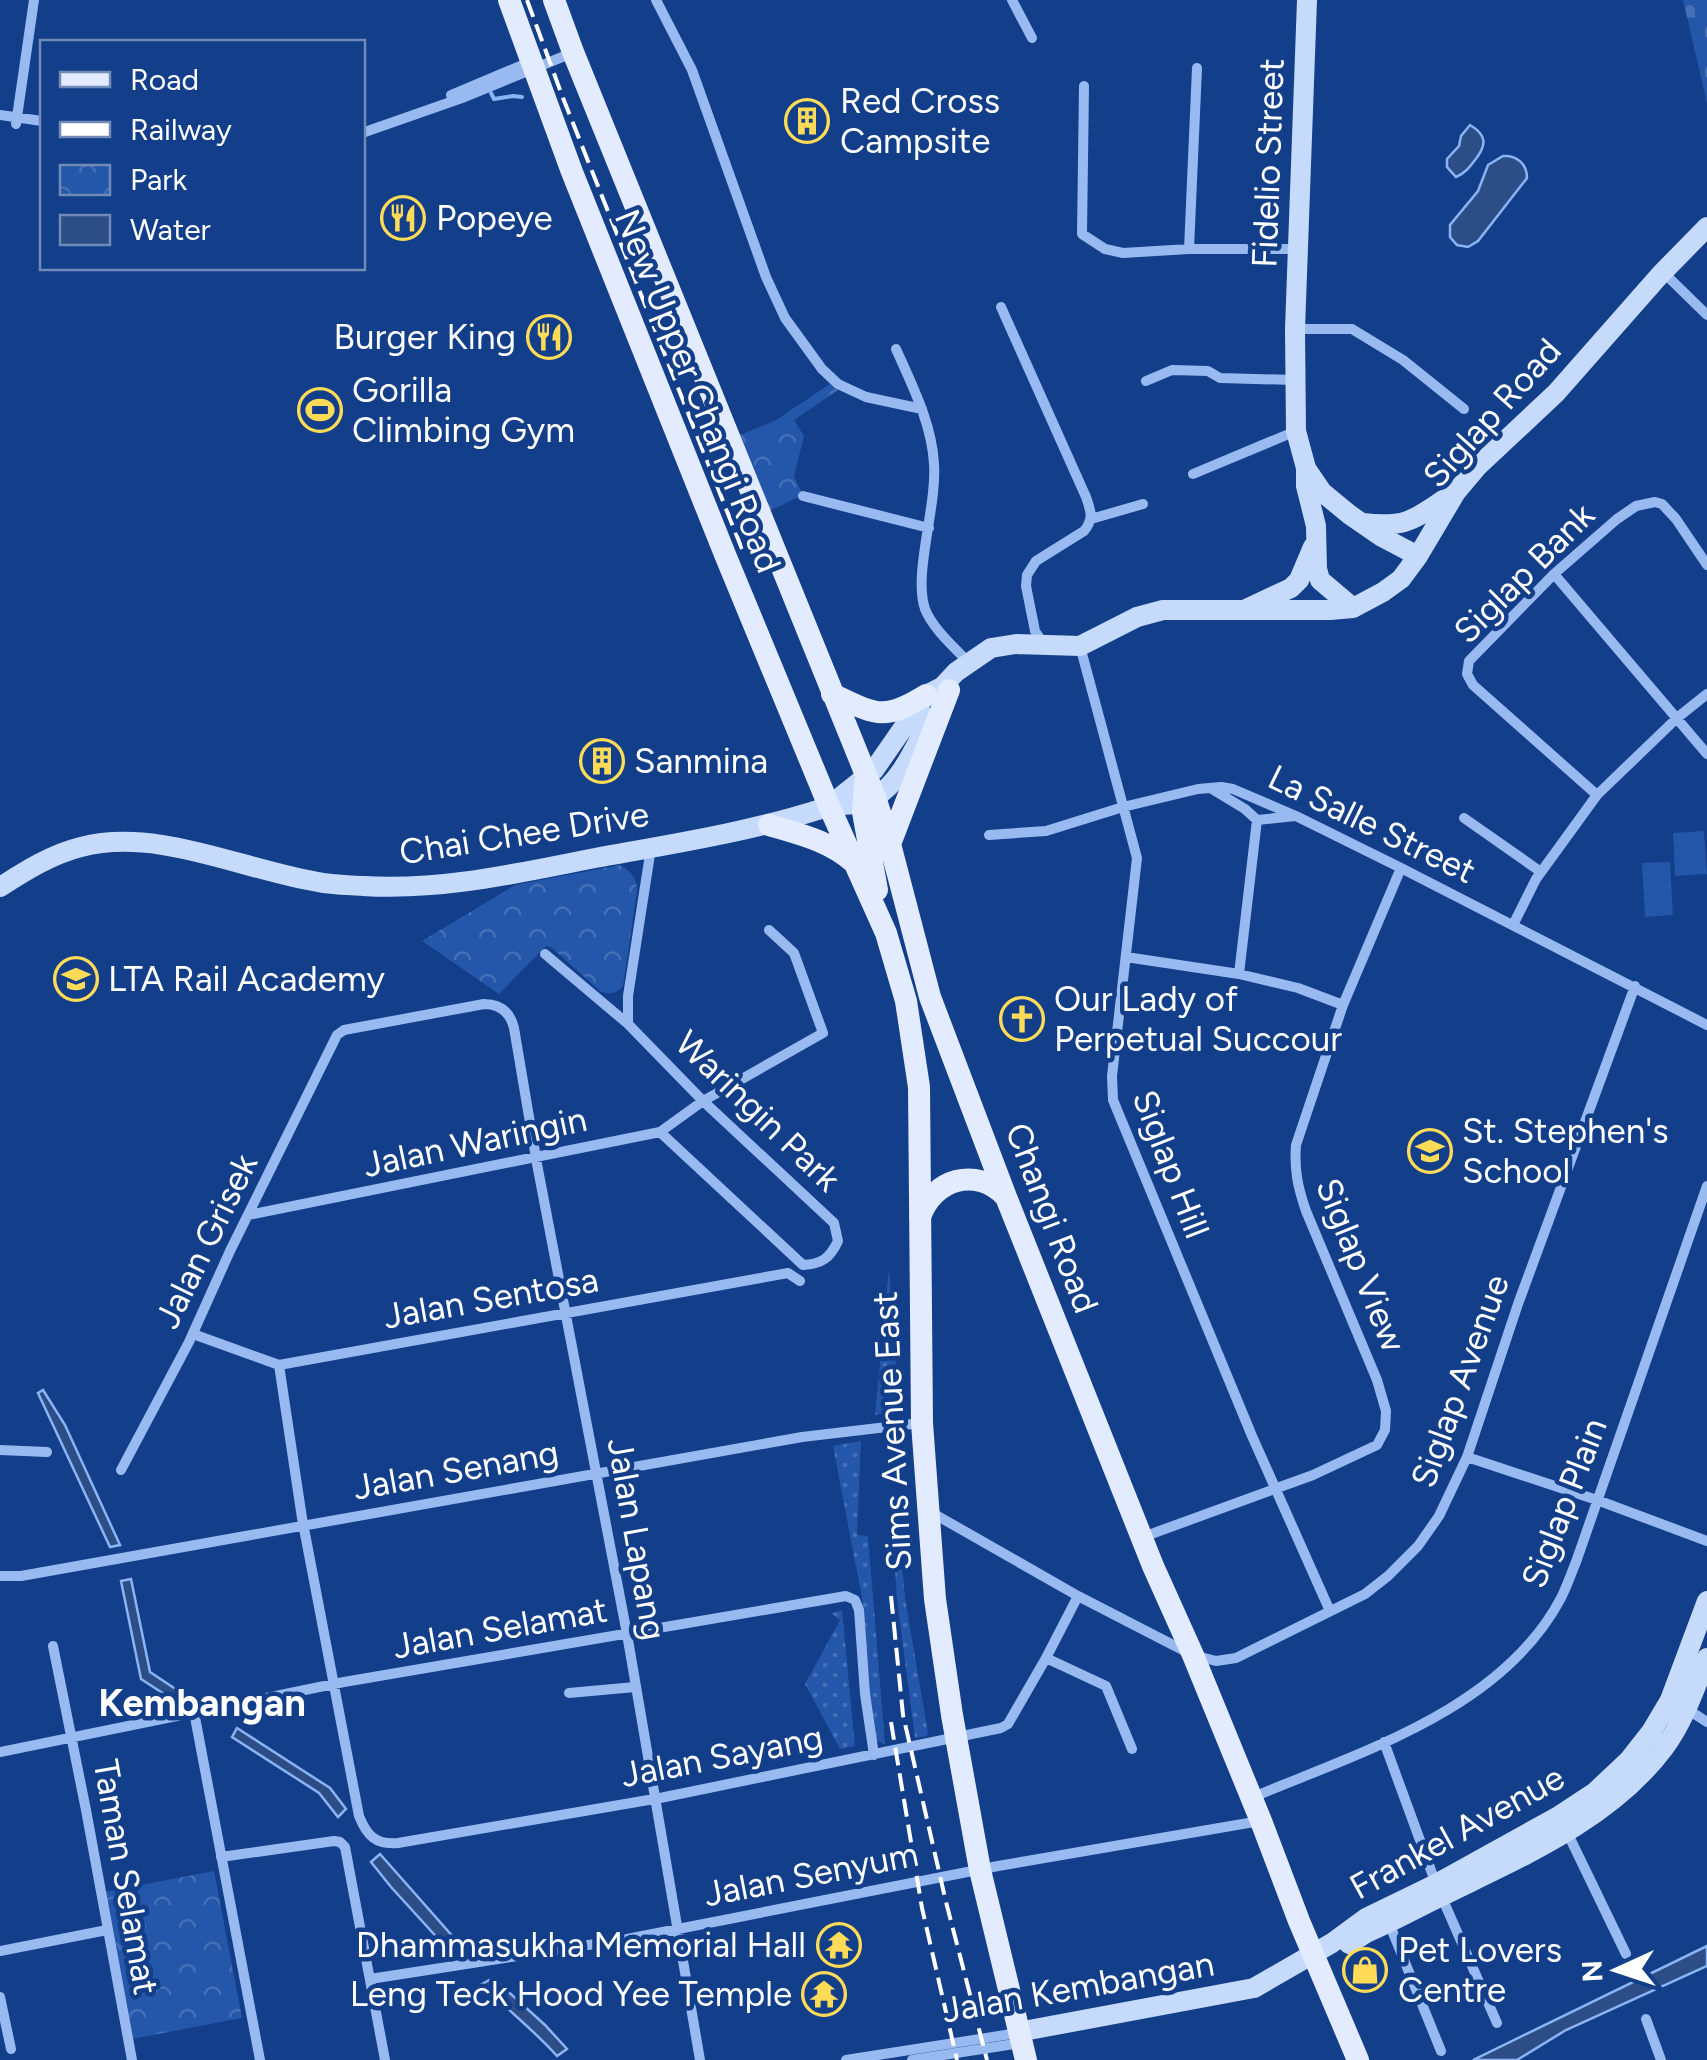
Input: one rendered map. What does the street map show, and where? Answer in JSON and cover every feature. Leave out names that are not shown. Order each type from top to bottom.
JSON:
[{"type":"main road","name":"New Upper Changi Road","points":[[509,0],[531,65],[726,557],[829,806]]},
{"type":"main road","name":"New Upper Changi Road","points":[[554,0],[868,792]]},
{"type":"main road","points":[[832,694],[868,711],[888,714],[902,710],[950,680]]},
{"type":"main road","points":[[890,844],[950,680]]},
{"type":"main road","points":[[868,792],[866,833],[886,932]]},
{"type":"main road","name":"Changi Road","points":[[868,792],[890,844],[930,997],[1006,1198],[1358,2060]]},
{"type":"main road","name":"Sims Avenue East","points":[[829,806],[886,932],[906,1001],[920,1087],[922,1422],[935,1600],[980,1870],[1022,2045]]},
{"type":"main road","points":[[770,825],[827,844],[856,864]]},
{"type":"main road","points":[[919,1220],[929,1198],[955,1180],[983,1181],[1006,1198]]},
{"type":"street","points":[[16,121],[34,0]]},
{"type":"street","points":[[656,0],[692,70],[766,277],[785,318],[822,369],[838,384],[866,397],[922,408]]},
{"type":"street","points":[[1012,0],[1032,38]]},
{"type":"street","name":"Fidelio Street","points":[[1306,0],[1295,329],[1296,431],[1316,496],[1320,580],[1353,608]]},
{"type":"street","points":[[365,129],[462,98],[572,49]]},
{"type":"street","points":[[1190,249],[1196,68]]},
{"type":"street","points":[[1084,86],[1082,234],[1114,252],[1298,249]]},
{"type":"street","points":[[0,119],[40,125]]},
{"type":"street","name":"Siglap Road","points":[[950,680],[983,652],[998,646],[1081,650],[1136,617],[1154,612],[1353,608],[1394,585],[1410,569],[1456,492],[1487,456],[1556,393],[1707,227]]},
{"type":"street","points":[[1660,275],[1663,272],[1707,315]]},
{"type":"street","points":[[1001,307],[1086,497],[1091,518],[1084,531],[1036,560],[1027,575],[1036,631],[1044,646]]},
{"type":"street","points":[[1295,329],[1352,329],[1403,360],[1464,409]]},
{"type":"street","points":[[829,806],[868,792],[884,758],[950,680],[921,587],[934,499],[930,439],[922,408],[896,349]]},
{"type":"street","points":[[1146,380],[1172,370],[1208,371],[1220,378],[1294,380]]},
{"type":"street","points":[[1193,474],[1296,431]]},
{"type":"street","points":[[1361,523],[1404,524],[1456,492]]},
{"type":"street","points":[[803,496],[929,528]]},
{"type":"street","name":"Fidelio Street","points":[[1316,496],[1418,556]]},
{"type":"street","points":[[1091,518],[1143,504]]},
{"type":"street","name":"Siglap Bank","points":[[1597,794],[1473,685],[1468,674],[1472,657],[1554,574],[1636,506],[1662,504],[1707,566]]},
{"type":"street","points":[[1240,612],[1299,580],[1316,538]]},
{"type":"street","points":[[1554,574],[1707,754]]},
{"type":"street","name":"Siglap Hill","points":[[1081,650],[1137,858],[1112,1100],[1181,1270],[1330,1610]]},
{"type":"street","points":[[1513,925],[1541,872],[1597,794],[1707,694]]},
{"type":"street","points":[[1210,788],[1258,820],[1296,816]]},
{"type":"street","name":"La Salle Street","points":[[990,836],[1046,830],[1123,807],[1210,788],[1244,792],[1707,1025]]},
{"type":"street","name":"Chai Chee Drive","points":[[0,887],[64,852],[108,842],[134,841],[318,882],[451,885],[770,825],[829,806]]},
{"type":"street","points":[[1464,818],[1541,872]]},
{"type":"street","points":[[1240,974],[1258,820]]},
{"type":"street","name":"Waringin Park","points":[[628,1024],[628,996],[650,848]]},
{"type":"street","name":"Siglap View","points":[[1142,1538],[1313,1475],[1377,1445],[1383,1438],[1388,1420],[1376,1380],[1306,1211],[1294,1168],[1296,1146],[1343,1005],[1401,868]]},
{"type":"street","name":"Jalan Waringin","points":[[248,1215],[660,1132],[703,1101],[824,1033],[794,953],[769,930]]},
{"type":"street","name":"Waringin Park","points":[[545,954],[628,1024],[703,1101],[834,1223],[838,1241],[831,1256],[820,1264],[803,1265],[660,1132]]},
{"type":"street","points":[[1126,956],[1240,974],[1298,988],[1343,1005]]},
{"type":"street","name":"Siglap Avenue","points":[[1192,1655],[1216,1661],[1236,1658],[1365,1594],[1418,1546],[1439,1516],[1467,1456],[1518,1304],[1635,986]]},
{"type":"street","name":"Jalan Grisek","points":[[121,1470],[338,1034],[411,1016],[487,1004],[505,1010],[514,1028]]},
{"type":"street","name":"Jalan Lapang","points":[[514,1028],[627,1634],[700,2060]]},
{"type":"street","name":"Siglap Plain","points":[[1251,1798],[1413,1730],[1471,1695],[1529,1642],[1561,1598],[1576,1562],[1707,1186]]},
{"type":"street","name":"Jalan Sentosa","points":[[192,1334],[279,1364],[788,1273],[800,1280]]},
{"type":"street","points":[[279,1364],[304,1525],[335,1684]]},
{"type":"street","name":"Jalan Senang","points":[[0,1576],[39,1573],[802,1437],[922,1422]]},
{"type":"street","points":[[0,1450],[46,1452]]},
{"type":"street","points":[[1467,1456],[1707,1541]]},
{"type":"street","points":[[928,1510],[1078,1596],[1192,1655]]},
{"type":"street","name":"Jalan Selamat","points":[[0,1752],[335,1684],[846,1596],[855,1600],[859,1610],[874,1756]]},
{"type":"street","name":"Jalan Sayang","points":[[335,1684],[359,1816],[370,1838],[398,1842],[654,1799],[1000,1728],[1008,1724],[1078,1596]]},
{"type":"street","name":"Frankel Avenue","points":[[1316,1959],[1366,1918],[1567,1832],[1632,1782],[1664,1748],[1707,1600]]},
{"type":"street","name":"Taman Selamat","points":[[53,1646],[132,2060]]},
{"type":"street","points":[[1046,1658],[1106,1686],[1132,1749]]},
{"type":"street","name":"Frankel Avenue","points":[[1316,1959],[1390,1923],[1595,1792],[1678,1705],[1707,1658]]},
{"type":"street","points":[[569,1694],[635,1687]]},
{"type":"street","points":[[1678,1705],[1707,1722]]},
{"type":"street","points":[[194,1712],[260,2060]]},
{"type":"street","points":[[1384,1742],[1439,1890],[1496,2023]]},
{"type":"street","name":"Jalan Senyum","points":[[370,1978],[676,1929],[1261,1820]]},
{"type":"street","points":[[1567,1832],[1626,1954]]},
{"type":"street","points":[[221,1856],[334,1841],[345,1848],[385,2060]]},
{"type":"street","points":[[1390,1923],[1441,2051]]},
{"type":"street","points":[[0,1951],[107,1930]]},
{"type":"street","name":"Jalan Kembangan","points":[[912,2060],[1022,2045],[1256,1999],[1280,1988],[1316,1959]]},
{"type":"street","points":[[0,1997],[11,2050]]},
{"type":"street","points":[[1646,2020],[1661,2060]]},
{"type":"street","name":"Jalan Kembangan","points":[[846,2060],[1022,2045]]},
{"type":"green space","points":[[1683,0],[1707,0],[1707,103]]},
{"type":"green space","points":[[830,384],[838,390],[794,420],[804,436],[794,476],[803,495],[765,513],[733,438],[776,420]]},
{"type":"green space","points":[[1704,831],[1707,874],[1675,876],[1673,833]]},
{"type":"green space","points":[[1670,862],[1673,915],[1645,917],[1642,863]]},
{"type":"green space","points":[[620,865],[633,876],[637,891],[623,986],[615,992],[600,991],[546,946],[499,994],[422,941],[515,885]]},
{"type":"green space","points":[[889,1268],[899,1411],[875,1415]]},
{"type":"green space","points":[[861,1441],[857,1535],[868,1536],[885,1744],[876,1741],[868,1691],[862,1598],[833,1446]]},
{"type":"green space","points":[[900,1541],[905,1598],[928,1733],[915,1738],[897,1600],[893,1542]]},
{"type":"green space","points":[[842,1610],[855,1746],[840,1749],[805,1684],[840,1620],[831,1613]]},
{"type":"green space","points":[[214,1871],[242,2018],[132,2039],[104,1892]]},
{"type":"water","points":[[1470,125],[1480,133],[1483,145],[1471,165],[1456,177],[1447,167],[1447,159]]},
{"type":"water","points":[[1503,156],[1520,161],[1527,178],[1478,241],[1468,247],[1457,245],[1450,237],[1450,225],[1478,191],[1488,165]]},
{"type":"water","points":[[43,1390],[65,1425],[120,1545],[110,1547],[38,1393]]},
{"type":"water","points":[[131,1579],[150,1672],[186,1696],[181,1705],[141,1679],[121,1581]]},
{"type":"water","points":[[237,1728],[330,1788],[346,1809],[338,1817],[319,1793],[232,1737]]},
{"type":"water","points":[[380,1854],[462,1947],[453,1955],[371,1862]]},
{"type":"water","points":[[1707,1946],[1707,1966],[1566,2030],[1517,2060],[1473,2060]]},
{"type":"water","points":[[493,1978],[567,2049],[557,2056],[482,1984]]},
{"type":"waterway","points":[[491,93],[494,99],[522,97]]},
{"type":"railway","points":[[527,0],[742,549]]},
{"type":"railway","points":[[891,1596],[903,1715],[987,2060]]},
{"type":"railway","points":[[891,1722],[922,1908],[957,2060]]},
{"type":"place","name":"Red Cross Campsite","points":[[807,121]]},
{"type":"place","name":"Popeye","points":[[403,218]]},
{"type":"place","name":"Burger King","points":[[549,337]]},
{"type":"place","name":"Gorilla Climbing Gym","points":[[320,410]]},
{"type":"place","name":"Sanmina","points":[[602,761]]},
{"type":"place","name":"LTA Rail Academy","points":[[76,979]]},
{"type":"place","name":"Our Lady of Perpetual Succour","points":[[1022,1019]]},
{"type":"place","name":"St. Stephen's School","points":[[1430,1151]]},
{"type":"place","name":"Dhammasukha Memorial Hall","points":[[839,1945]]},
{"type":"place","name":"Pet Lovers Centre","points":[[1365,1970]]},
{"type":"place","name":"Leng Teck Hood Yee Temple","points":[[824,1994]]},
{"type":"district","name":"Kembangan","points":[[202,1703]]}]
